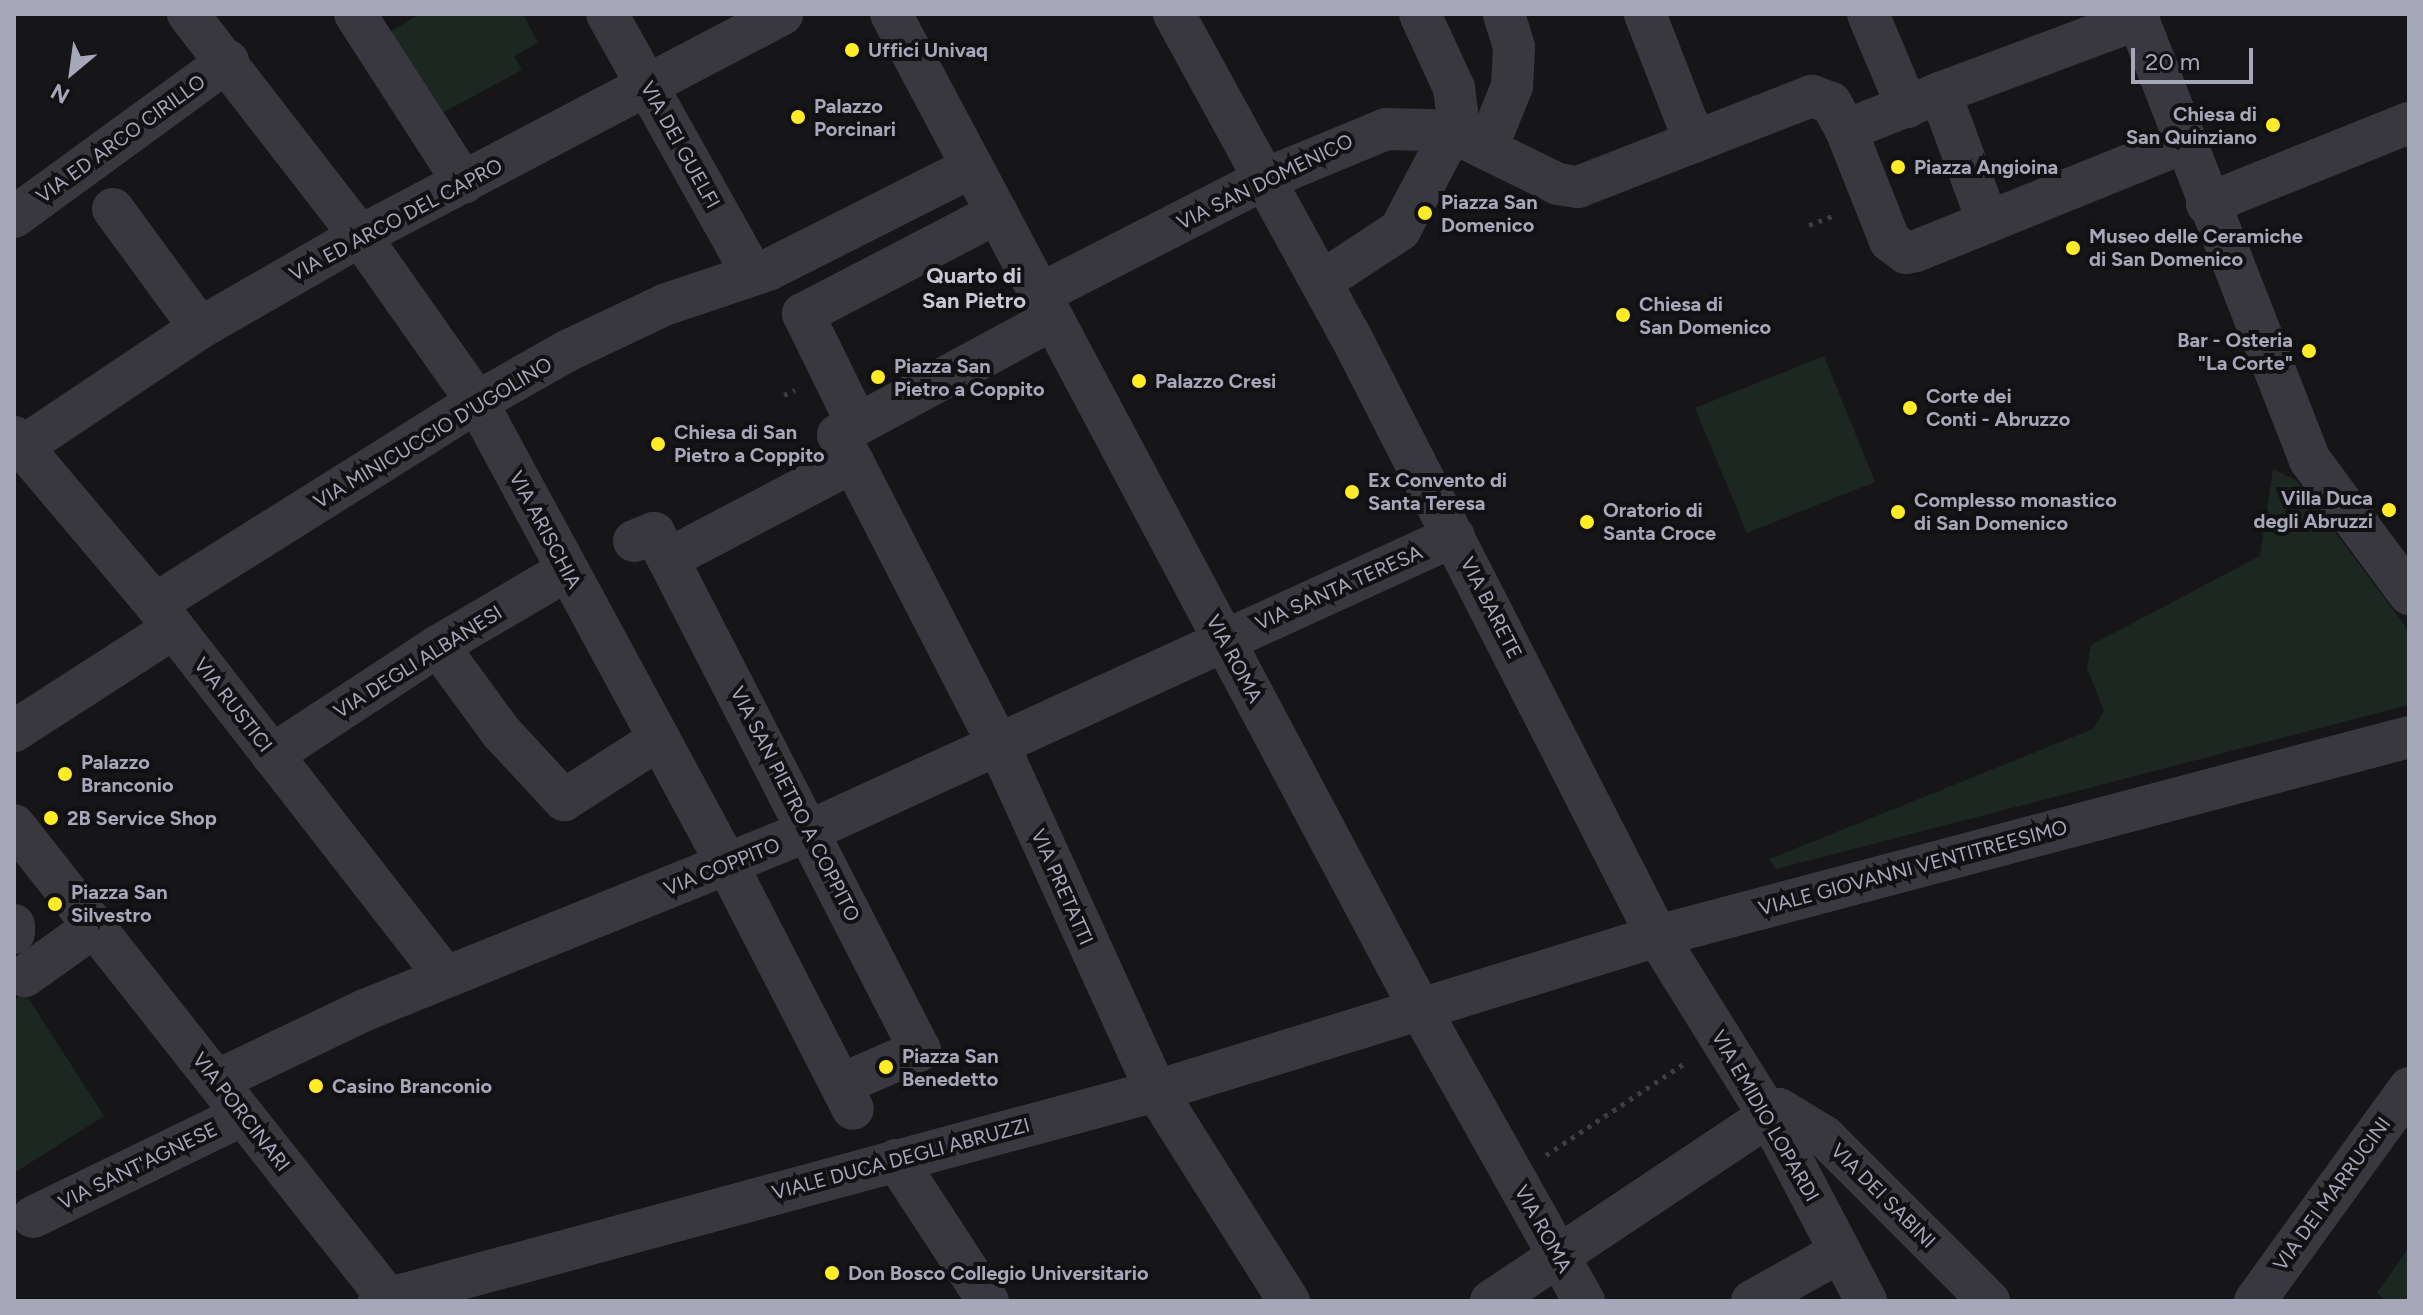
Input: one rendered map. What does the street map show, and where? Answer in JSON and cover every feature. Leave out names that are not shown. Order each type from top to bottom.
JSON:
[{"type":"street","name":"VIA ARISCHIA","points":[[188,14],[228,61],[360,236],[477,402],[728,866],[847,1097]]},
{"type":"street","points":[[355,14],[464,183]]},
{"type":"street","name":"VIA DEI GUELFI","points":[[607,14],[648,86],[738,280]]},
{"type":"street","name":"VIA ED ARCO DEL CAPRO","points":[[18,442],[200,328],[360,236],[782,14]]},
{"type":"street","name":"VIA ROMA","points":[[891,14],[1420,1009],[1584,1301]]},
{"type":"street","name":"VIA BARETE","points":[[1174,14],[1321,282],[1657,936]]},
{"type":"street","points":[[1420,14],[1441,57],[1468,141]]},
{"type":"street","points":[[1321,282],[1400,230],[1512,86],[1514,47],[1504,14]]},
{"type":"street","points":[[1645,14],[1695,142]]},
{"type":"street","points":[[1868,14],[1924,100],[1988,222]]},
{"type":"street","points":[[2183,143],[1912,253],[1901,252],[1890,241],[1846,130],[2137,16],[2183,143],[2310,460],[2409,594]]},
{"type":"street","name":"VIA ED ARCO CIRILLO","points":[[14,217],[85,172],[228,61]]},
{"type":"street","name":"VIA SAN DOMENICO","points":[[1046,307],[1263,180],[1369,133],[1407,128],[1468,141],[1558,184],[1578,187],[1819,96],[1835,108],[1846,130]]},
{"type":"street","points":[[2207,204],[2409,123]]},
{"type":"street","points":[[738,280],[972,167]]},
{"type":"street","points":[[113,209],[200,328]]},
{"type":"street","points":[[997,213],[803,314],[855,443],[1046,307]]},
{"type":"street","name":"VIA MINICUCCIO D'UGOLINO","points":[[14,731],[164,616],[477,402],[635,317],[738,280]]},
{"type":"street","name":"VIA RUSTICI","points":[[18,442],[164,616],[445,977]]},
{"type":"street","name":"VIA SAN PIETRO A COPPITO","points":[[847,1097],[920,1050],[809,831],[651,550],[855,443]]},
{"type":"street","name":"VIA PRETATTI","points":[[855,443],[998,744],[1156,1091],[1279,1298]]},
{"type":"street","name":"VIA SANTA TERESA","points":[[1223,640],[1454,536]]},
{"type":"street","name":"VIA DEGLI ALBANESI","points":[[272,755],[438,646],[566,571]]},
{"type":"street","name":"VIA COPPITO","points":[[216,1081],[445,977],[809,831],[1223,640]]},
{"type":"street","points":[[438,646],[501,732],[564,800],[659,739]]},
{"type":"street","name":"VIALE GIOVANNI VENTITREESIMO","points":[[1420,1009],[1657,936],[2409,737]]},
{"type":"street","points":[[14,825],[95,926],[25,976]]},
{"type":"street","points":[[14,925],[14,933]]},
{"type":"street","name":"VIA PORCINARI","points":[[95,926],[386,1300]]},
{"type":"street","name":"VIA EMIDIO LOPARDI","points":[[1657,936],[1768,1114],[1866,1301]]},
{"type":"street","name":"VIALE DUCA DEGLI ABRUZZI","points":[[386,1300],[1156,1091],[1420,1009]]},
{"type":"street","name":"VIA DEI MARRUCINI","points":[[2255,1301],[2409,1088]]},
{"type":"street","name":"VIA DEI SABINI","points":[[1768,1114],[1787,1111],[1815,1129],[1989,1301]]},
{"type":"street","points":[[1491,1301],[1768,1114]]},
{"type":"street","name":"VIA SANT'AGNESE","points":[[33,1217],[243,1115]]},
{"type":"street","points":[[896,1160],[988,1301]]},
{"type":"street","points":[[1752,1301],[1840,1252]]},
{"type":"street","points":[[473,1301],[501,1268]]},
{"type":"path","points":[[1809,225],[1836,215]]},
{"type":"path","points":[[1514,1176],[1722,1038]]},
{"type":"shaded area","points":[[420,14],[523,14],[538,43],[514,56],[522,70],[438,115],[383,36]]},
{"type":"shaded area","points":[[1824,356],[1875,482],[1747,533],[1695,408]]},
{"type":"shaded area","points":[[2273,469],[2296,480],[2409,631],[2409,705],[1776,869],[1769,859],[2093,729],[2104,711],[2087,668],[2091,645],[2260,556]]},
{"type":"shaded area","points":[[23,990],[104,1116],[14,1173],[14,1003]]},
{"type":"shaded area","points":[[2407,1250],[2409,1301],[2387,1301],[2377,1293]]},
{"type":"place","name":"Uffici Univaq","points":[[852,50]]},
{"type":"place","name":"Palazzo Porcinari","points":[[798,117]]},
{"type":"place","name":"Chiesa di San Quinziano","points":[[2273,125]]},
{"type":"place","name":"Piazza Angioina","points":[[1898,167]]},
{"type":"place","name":"Piazza San Domenico","points":[[1425,213]]},
{"type":"place","name":"Museo delle Ceramiche di San Domenico","points":[[2073,248]]},
{"type":"place","name":"Chiesa di San Domenico","points":[[1623,315]]},
{"type":"place","name":"Bar - Osteria \"La Corte\"","points":[[2309,351]]},
{"type":"place","name":"Piazza San Pietro a Coppito","points":[[878,377]]},
{"type":"place","name":"Palazzo Cresi","points":[[1139,381]]},
{"type":"place","name":"Corte dei Conti - Abruzzo","points":[[1910,408]]},
{"type":"place","name":"Chiesa di San Pietro a Coppito","points":[[658,444]]},
{"type":"place","name":"Ex Convento di Santa Teresa","points":[[1352,492]]},
{"type":"place","name":"Villa Duca degli Abruzzi","points":[[2389,510]]},
{"type":"place","name":"Complesso monastico di San Domenico","points":[[1898,512]]},
{"type":"place","name":"Oratorio di Santa Croce","points":[[1587,522]]},
{"type":"place","name":"Palazzo Branconio","points":[[65,774]]},
{"type":"place","name":"2B Service Shop","points":[[51,818]]},
{"type":"place","name":"Piazza San Silvestro","points":[[55,904]]},
{"type":"place","name":"Piazza San Benedetto","points":[[886,1067]]},
{"type":"place","name":"Casino Branconio","points":[[316,1086]]},
{"type":"place","name":"Don Bosco Collegio Universitario","points":[[832,1273]]},
{"type":"district","name":"Quarto di San Pietro","points":[[974,288]]}]
